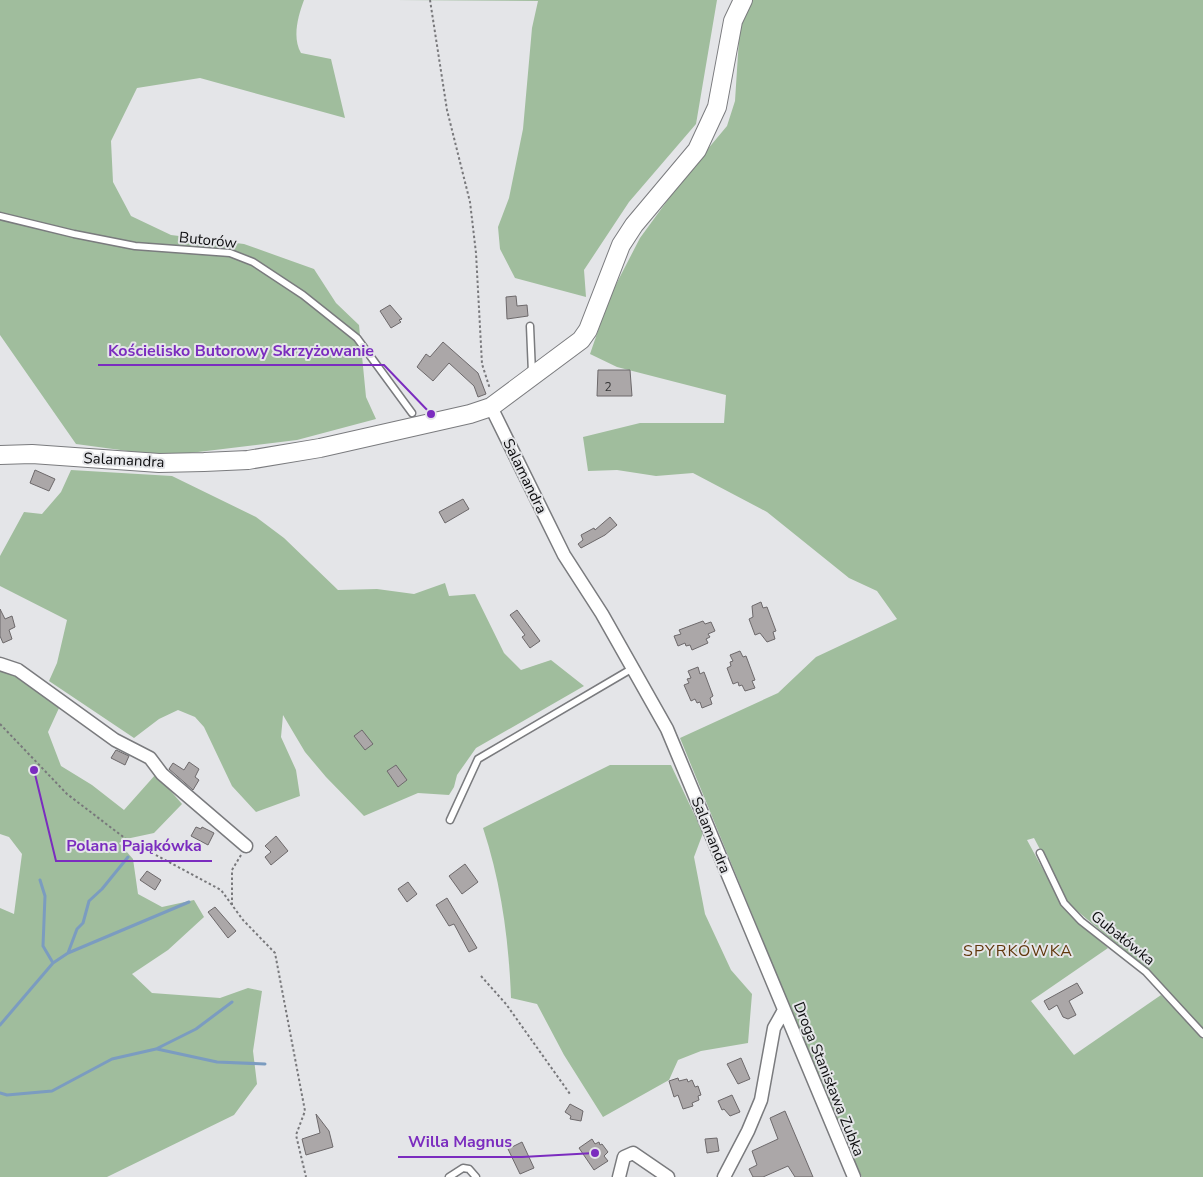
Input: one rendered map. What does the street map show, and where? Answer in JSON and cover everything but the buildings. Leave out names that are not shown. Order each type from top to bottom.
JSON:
[{"type":"street","points":[[494,405],[532,374],[581,340],[588,330],[621,245],[634,225],[697,150],[717,107],[733,21],[743,0]]},
{"type":"street","name":"Salamandra","points":[[0,455],[32,454],[158,463],[248,460],[320,448],[414,418],[470,414],[494,405],[564,556],[602,614],[667,729],[776,992]]},
{"type":"street","points":[[0,664],[18,670],[115,740],[150,758],[162,774],[246,846]]},
{"type":"street","name":"Droga Stanisława Zubka","points":[[776,992],[854,1177]]},
{"type":"street","points":[[724,1177],[748,1131],[761,1100],[774,1028],[783,1012]]},
{"type":"street","points":[[619,1177],[624,1157],[634,1153],[668,1177]]},
{"type":"lane","name":"Butorów","points":[[0,216],[74,234],[135,246],[230,253],[253,262],[304,295],[357,338],[414,418]]},
{"type":"lane","points":[[530,326],[532,374]]},
{"type":"lane","points":[[450,820],[478,760],[633,668]]},
{"type":"lane","name":"Gubałówka","points":[[1040,853],[1064,903],[1080,920],[1146,972],[1203,1034]]},
{"type":"lane","points":[[448,1177],[463,1168],[469,1169],[476,1177]]},
{"type":"path","points":[[430,0],[447,110],[470,202],[476,253],[482,364],[494,405]]},
{"type":"path","points":[[0,724],[67,794],[126,839],[221,890],[274,953],[305,1111],[296,1135],[306,1177]]},
{"type":"path","points":[[232,905],[232,870],[246,846]]},
{"type":"path","points":[[481,976],[506,1004],[570,1094]]},
{"type":"green space","points":[[0,0],[304,0],[296,34],[298,47],[301,53],[331,59],[345,118],[200,78],[137,88],[111,141],[113,182],[131,216],[171,235],[244,244],[314,269],[336,303],[359,325],[366,397],[376,419],[297,440],[165,456],[76,444],[0,335]]},
{"type":"green space","points":[[396,0],[717,0],[696,124],[629,202],[584,270],[586,297],[515,278],[500,249],[498,227],[509,198],[523,129],[532,28],[538,1]]},
{"type":"green space","points":[[749,0],[1203,0],[1203,1029],[1132,957],[1069,904],[1034,838],[1027,840],[1064,908],[1108,948],[1031,1001],[1074,1055],[1161,995],[1203,1038],[1203,1177],[862,1177],[844,1139],[680,738],[778,693],[816,657],[897,619],[877,591],[849,578],[767,512],[693,473],[656,476],[617,470],[588,471],[583,437],[640,423],[724,423],[726,395],[617,367],[590,354],[610,296],[640,238],[686,175],[727,126],[735,101],[740,23]]},
{"type":"green space","points":[[71,470],[172,476],[256,517],[284,538],[338,590],[377,589],[414,594],[445,583],[449,596],[475,594],[504,653],[521,670],[551,660],[584,686],[476,748],[457,775],[454,787],[449,795],[418,793],[364,816],[326,777],[305,752],[283,715],[281,737],[296,770],[300,796],[256,812],[232,786],[204,727],[195,717],[178,710],[159,719],[134,738],[49,681],[57,663],[67,620],[0,586],[0,556],[24,512],[42,514],[61,492]]},
{"type":"green space","points":[[0,669],[15,675],[59,708],[48,732],[61,766],[92,785],[124,810],[156,774],[182,804],[154,833],[126,839],[119,843],[133,859],[138,894],[162,907],[194,900],[204,917],[168,950],[132,974],[152,993],[220,998],[248,988],[262,991],[253,1051],[257,1084],[234,1115],[107,1177],[0,1177],[0,908],[14,914],[22,854],[9,837],[0,834]]},
{"type":"green space","points":[[610,765],[671,765],[703,833],[694,857],[705,914],[731,970],[752,994],[748,1043],[701,1051],[678,1060],[669,1080],[603,1117],[564,1055],[537,1004],[511,998],[503,912],[495,869],[483,828]]},
{"type":"waterway","points":[[0,1025],[53,963],[68,953],[77,929],[83,923],[89,901],[102,889],[128,857]]},
{"type":"waterway","points":[[40,880],[45,896],[43,946],[53,963]]},
{"type":"waterway","points":[[68,953],[189,902]]},
{"type":"waterway","points":[[0,1093],[7,1095],[52,1091],[112,1059],[156,1049],[196,1029],[232,1002]]},
{"type":"waterway","points":[[157,1049],[217,1062],[265,1064]]},
{"type":"place","name":"Kościelisko Butorowy Skrzyżowanie","points":[[431,414]]},
{"type":"place","name":"Polana Pająkówka","points":[[34,770]]},
{"type":"place","name":"Willa Magnus","points":[[595,1153]]},
{"type":"district","name":"SPYRKÓWKA","points":[[1018,950]]}]
